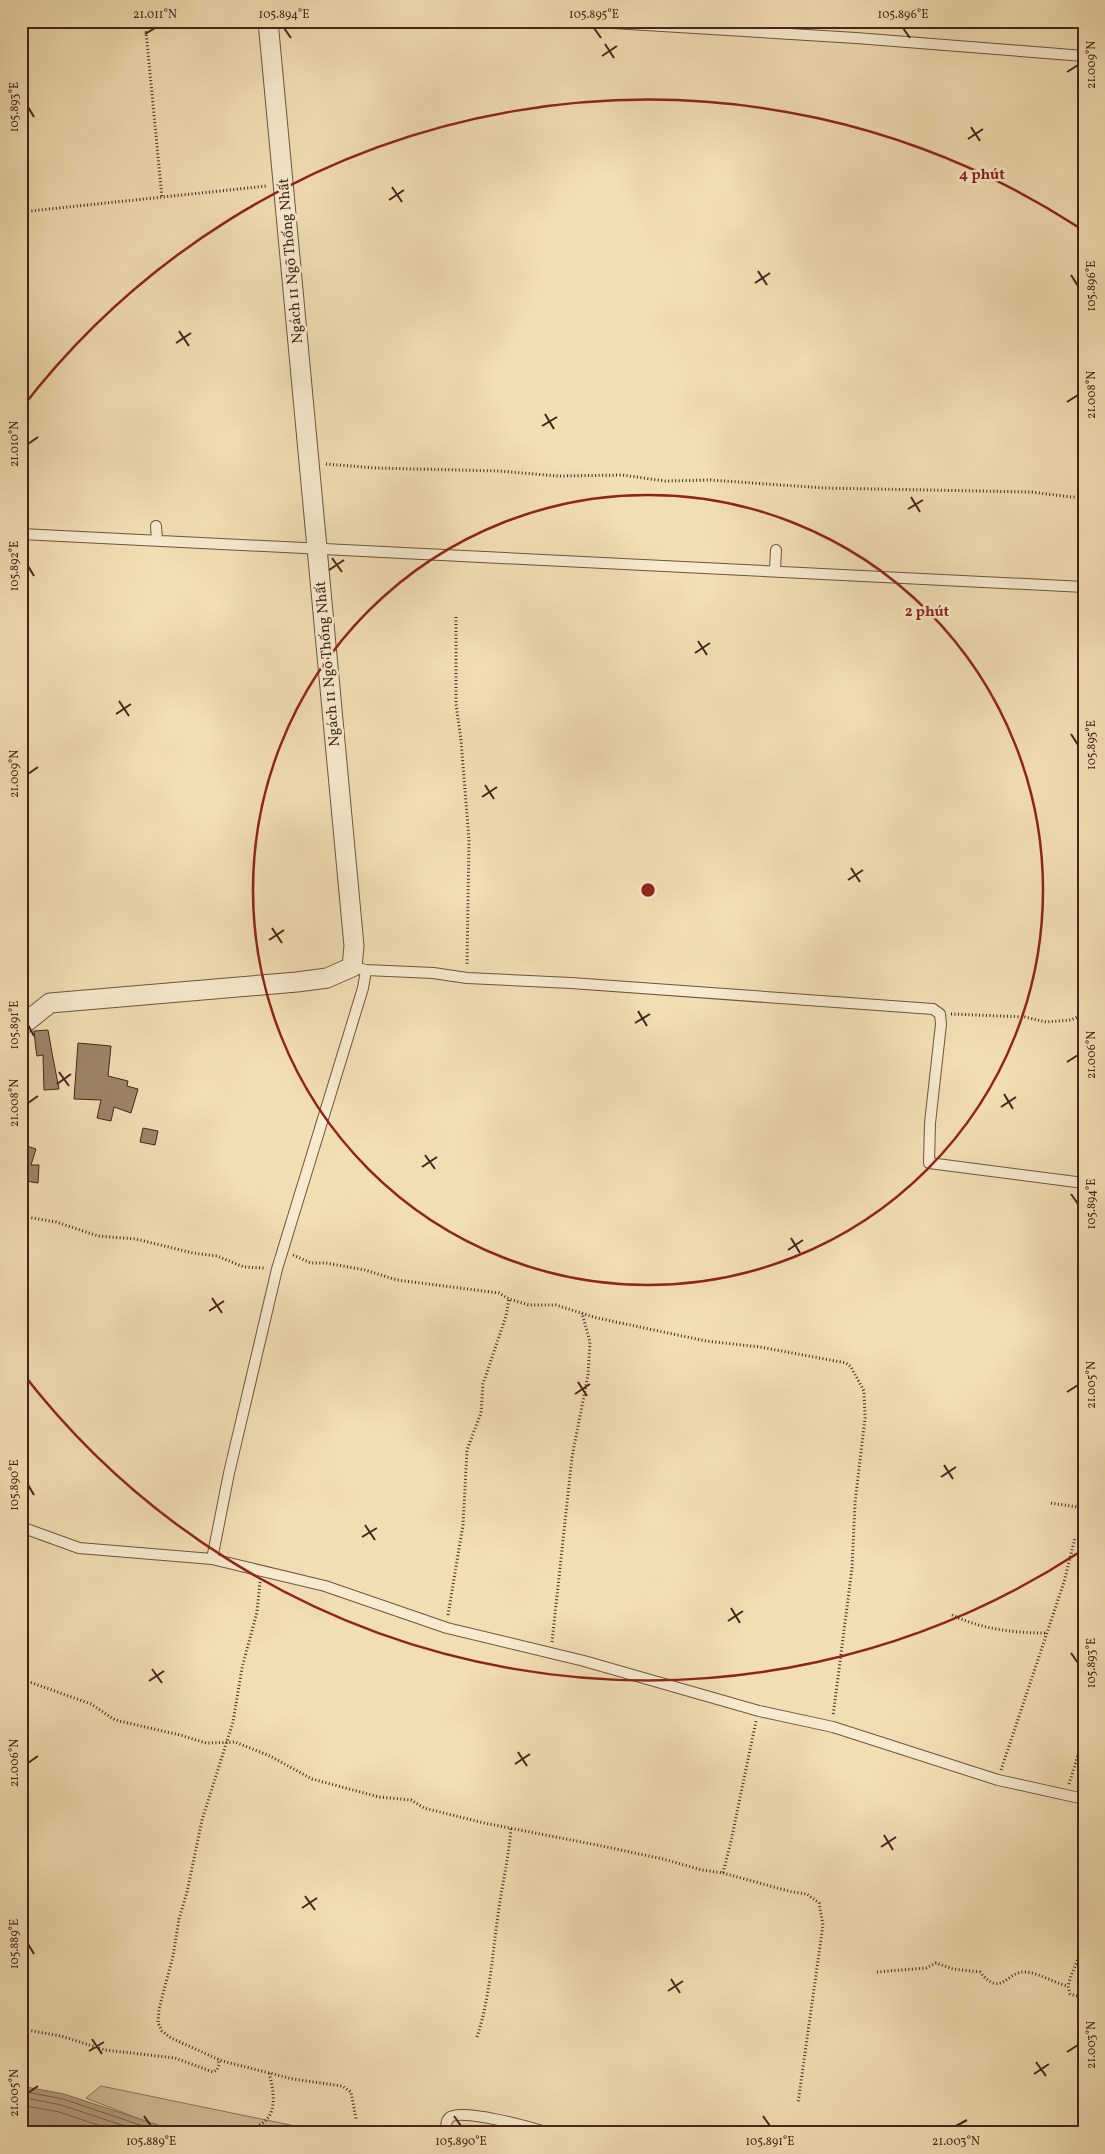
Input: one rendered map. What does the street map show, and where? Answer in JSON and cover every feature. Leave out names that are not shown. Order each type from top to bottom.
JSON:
[{"type":"street","name":"Ngách 11 Ngõ Thống Nhất","points":[[268,21],[354,946],[359,968]]},
{"type":"street","points":[[21,1026],[50,1003],[297,982],[327,978],[359,968]]},
{"type":"lane","points":[[580,21],[856,38],[1084,56]]},
{"type":"lane","points":[[156,526],[157,540]]},
{"type":"lane","points":[[21,534],[566,562],[775,570],[1084,587]]},
{"type":"lane","points":[[775,570],[776,550]]},
{"type":"lane","points":[[212,1559],[233,1455],[277,1269],[363,988],[359,968],[433,972],[467,978],[571,983],[936,1010],[940,1014],[928,1163],[1084,1183]]},
{"type":"lane","points":[[21,1528],[79,1548],[212,1559],[325,1586],[447,1628],[584,1662],[759,1711],[833,1727],[998,1780],[1084,1799]]},
{"type":"lane","points":[[447,2133],[446,2123],[449,2118],[456,2114],[480,2117],[548,2133]]},
{"type":"path","points":[[145,21],[162,198]]},
{"type":"path","points":[[21,212],[282,184]]},
{"type":"path","points":[[308,463],[376,468],[499,471],[558,476],[622,475],[665,481],[711,480],[824,488],[1031,492],[1084,497]]},
{"type":"path","points":[[456,617],[456,704],[469,840],[467,978]]},
{"type":"path","points":[[940,1014],[1025,1017],[1046,1022],[1071,1020],[1084,1014]]},
{"type":"path","points":[[21,1216],[56,1222],[98,1236],[136,1239],[192,1253],[218,1256],[244,1267],[277,1269]]},
{"type":"path","points":[[284,1250],[311,1263],[326,1263],[365,1270],[406,1281],[499,1293],[508,1299],[529,1305],[556,1306],[706,1341],[760,1347],[846,1363],[851,1367],[864,1391],[864,1418],[855,1503],[852,1568],[833,1727]]},
{"type":"path","points":[[447,1628],[462,1525],[467,1450],[481,1413],[483,1384],[506,1316],[508,1299]]},
{"type":"path","points":[[551,1655],[572,1457],[589,1358],[590,1342],[582,1313]]},
{"type":"path","points":[[1051,1503],[1084,1508]]},
{"type":"path","points":[[998,1780],[1064,1582],[1074,1538]]},
{"type":"path","points":[[261,1571],[257,1612],[242,1668],[233,1722],[202,1820],[187,1892],[179,1919],[173,1956],[158,2009],[158,2023],[162,2031],[175,2040],[218,2059],[293,2079],[342,2086],[351,2092],[356,2119]]},
{"type":"path","points":[[952,1615],[971,1624],[1027,1633],[1046,1633]]},
{"type":"path","points":[[21,1679],[91,1704],[115,1720],[206,1743],[235,1742],[270,1756],[312,1779],[379,1797],[411,1800],[424,1808],[484,1823],[663,1859],[702,1870],[723,1872],[792,1892],[807,1894],[819,1903],[823,1925],[798,2103]]},
{"type":"path","points":[[723,1872],[759,1711]]},
{"type":"path","points":[[1066,1795],[1084,1736]]},
{"type":"path","points":[[476,2037],[488,1998],[498,1913],[510,1851],[510,1827]]},
{"type":"path","points":[[1084,1944],[1068,1986],[1070,1994],[1084,1998]]},
{"type":"path","points":[[876,1972],[926,1968],[936,1963],[953,1969],[980,1972],[986,1980],[995,1984],[1004,1983],[1014,1976],[1026,1972],[1068,1986]]},
{"type":"path","points":[[21,2028],[61,2036],[105,2050],[175,2058],[213,2072],[220,2065],[218,2059]]},
{"type":"path","points":[[253,2133],[257,2126],[268,2118],[273,2102],[273,2087],[269,2073]]},
{"type":"shaded area","points":[[101,2086],[329,2133],[175,2133],[86,2098]]},
{"type":"water","points":[[21,2086],[64,2094],[164,2127],[175,2133],[21,2133]]},
{"type":"water","points":[[463,2126],[512,2133],[461,2133]]},
{"type":"building","points":[[48,1030],[59,1089],[44,1090],[43,1055],[37,1056],[34,1031]]},
{"type":"building","points":[[78,1043],[111,1046],[108,1076],[128,1081],[127,1086],[138,1089],[131,1113],[114,1107],[111,1121],[97,1118],[101,1100],[74,1099]]},
{"type":"building","points":[[143,1128],[158,1131],[155,1145],[140,1142]]},
{"type":"building","points":[[21,1144],[36,1149],[31,1165],[39,1165],[38,1183],[26,1181],[24,1187],[21,1187]]}]
